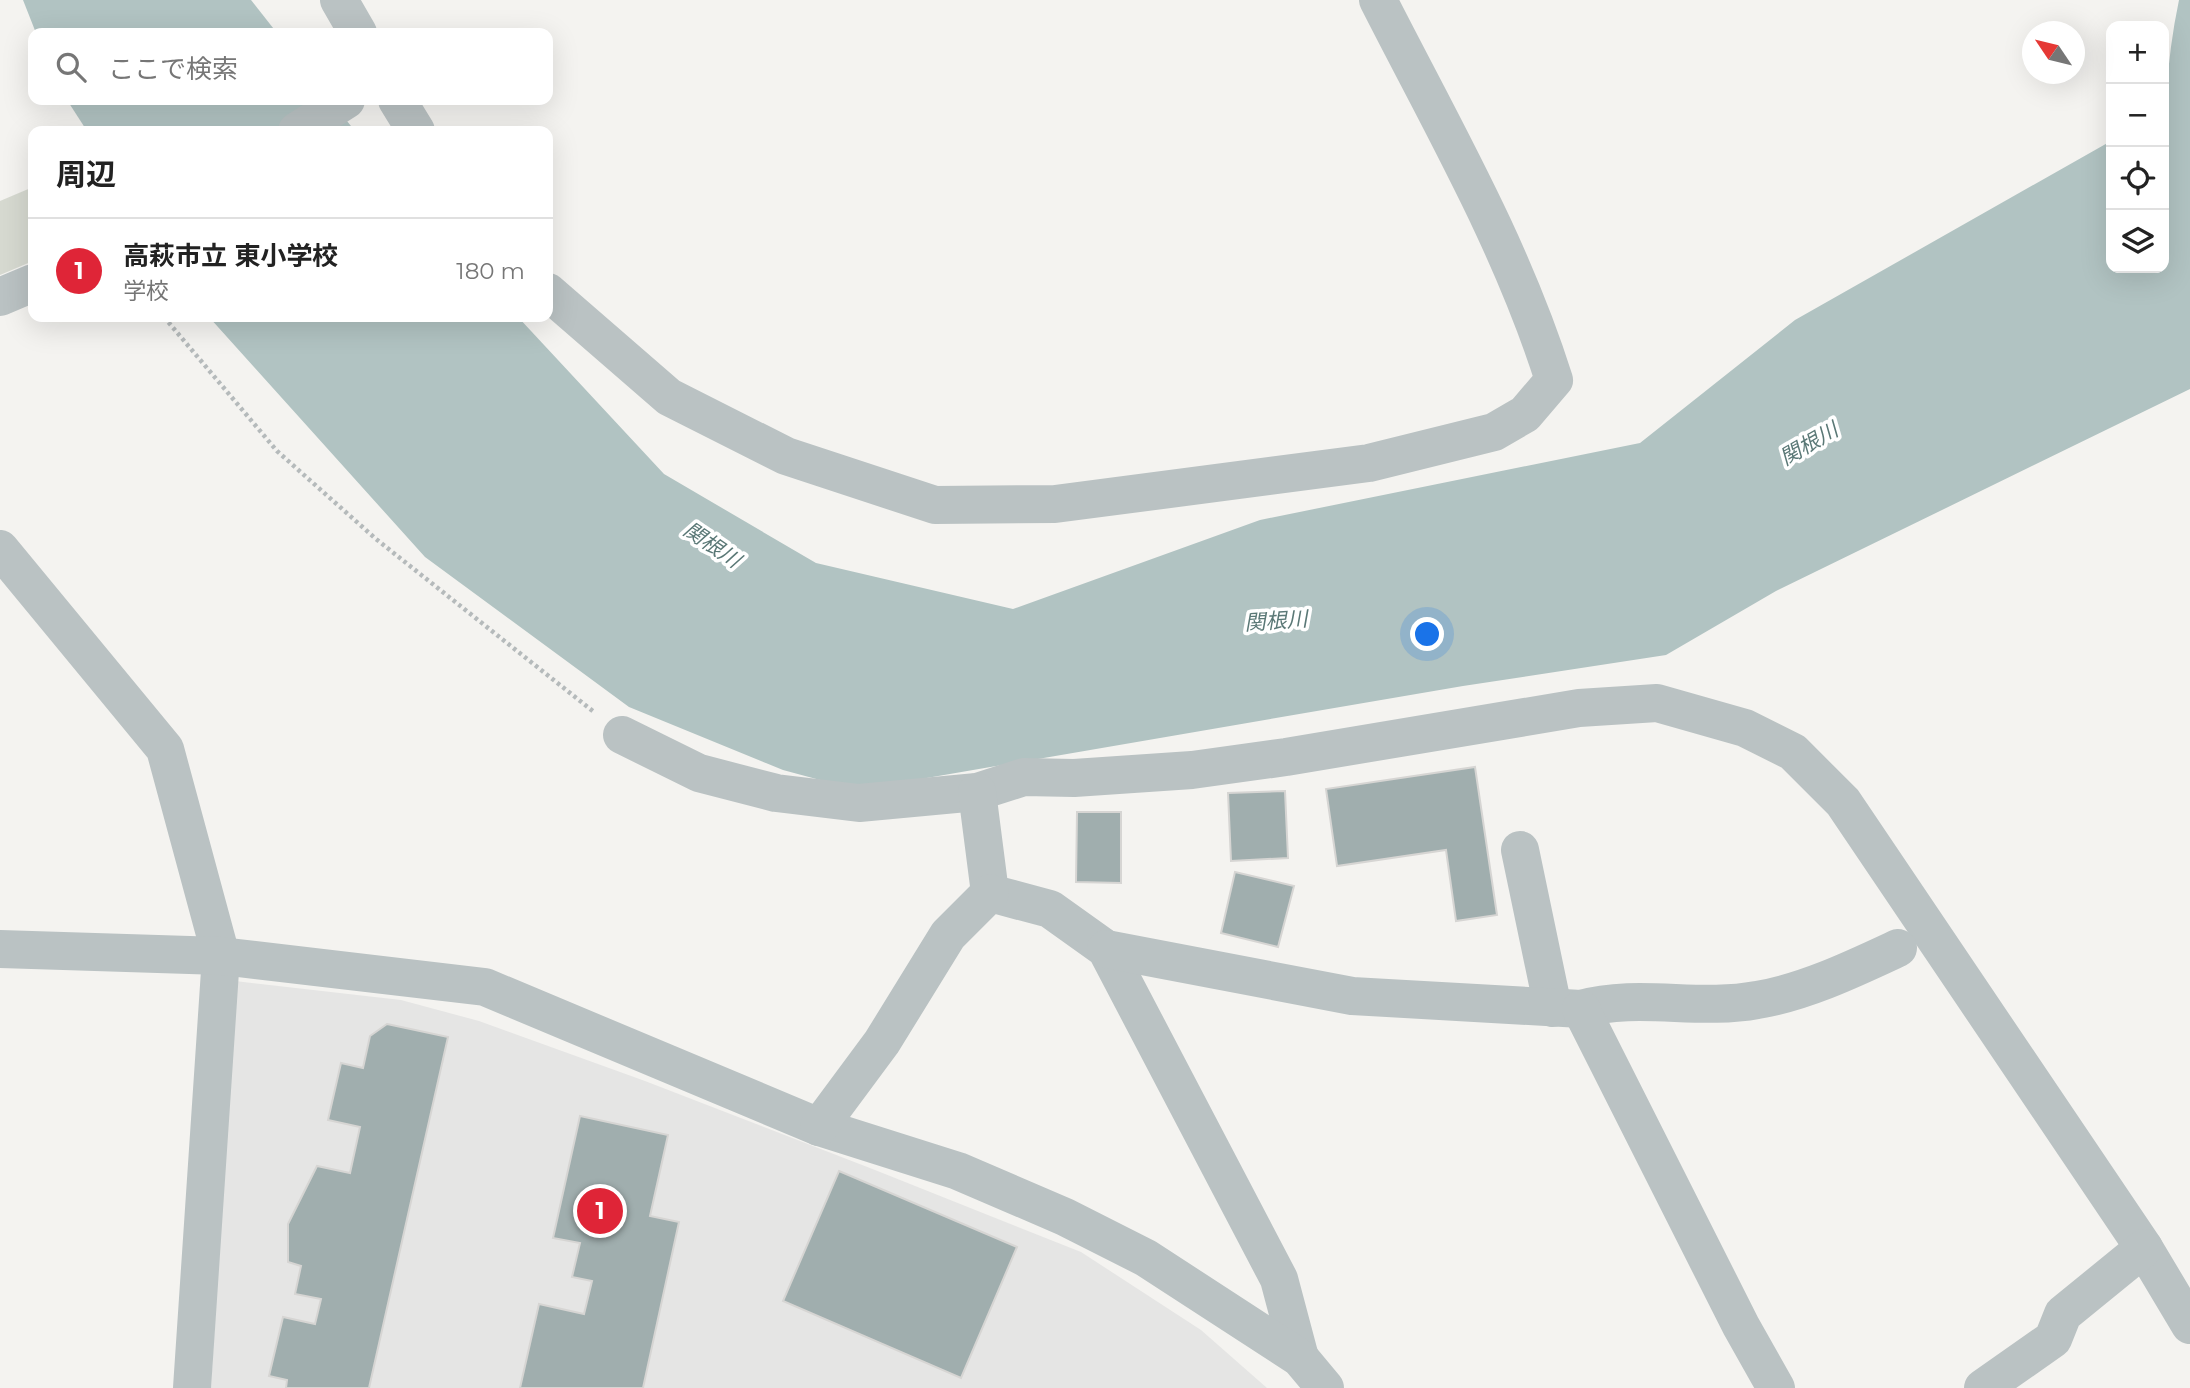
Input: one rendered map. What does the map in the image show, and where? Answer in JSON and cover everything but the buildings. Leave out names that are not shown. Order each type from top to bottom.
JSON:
[{"type":"street","points":[[339,0],[355,28]]},
{"type":"street","points":[[553,296],[669,397],[786,456],[936,505],[1055,504],[1369,463],[1494,432],[1525,414],[1554,380],[1536,324],[1489,212],[1378,0]]},
{"type":"street","points":[[305,126],[338,105]]},
{"type":"street","points":[[400,105],[413,126]]},
{"type":"street","points":[[0,296],[28,285]]},
{"type":"street","points":[[0,549],[165,749],[221,956],[192,1388]]},
{"type":"street","points":[[622,734],[699,773],[776,793],[859,803],[977,792],[1024,777],[1074,778],[1179,771],[1286,757],[1579,708],[1657,703],[1745,728],[1793,752],[1843,802],[2144,1248],[2190,1325]]},
{"type":"street","points":[[977,792],[989,893]]},
{"type":"street","points":[[1520,850],[1567,1008],[1776,1388]]},
{"type":"street","points":[[819,1126],[882,1042],[948,935],[989,893]]},
{"type":"street","points":[[989,893],[1050,909],[1105,949],[1352,996],[1567,1008],[1604,1002],[1678,1004],[1756,1001],[1803,988],[1898,948]]},
{"type":"street","points":[[0,948],[221,956],[485,987],[819,1126],[958,1171],[1065,1217],[1146,1258],[1300,1358],[1325,1388]]},
{"type":"street","points":[[1105,949],[1279,1279],[1300,1358]]},
{"type":"street","points":[[1983,1388],[2053,1339],[2063,1314],[2144,1248]]},
{"type":"path","points":[[168,322],[277,451],[376,539],[622,734]]},
{"type":"shaded area","points":[[28,189],[28,263],[0,275],[0,201]]},
{"type":"shaded area","points":[[235,981],[401,1000],[479,1021],[645,1081],[875,1170],[1081,1252],[1201,1330],[1267,1388],[211,1388]]},
{"type":"water","points":[[23,0],[251,0],[273,28],[34,28]]},
{"type":"water","name":"関根川","points":[[2179,0],[2190,0],[2190,389],[1776,591],[1666,655],[1463,686],[857,790],[783,770],[629,707],[425,557],[214,322],[523,322],[664,474],[816,563],[1013,609],[1260,520],[1640,443],[1795,320],[2106,144],[2106,273],[2169,273],[2169,67]]},
{"type":"water","points":[[70,105],[334,105],[351,126],[84,126]]},
{"type":"place","name":"高萩市立 東小学校","points":[[600,1211]]}]
